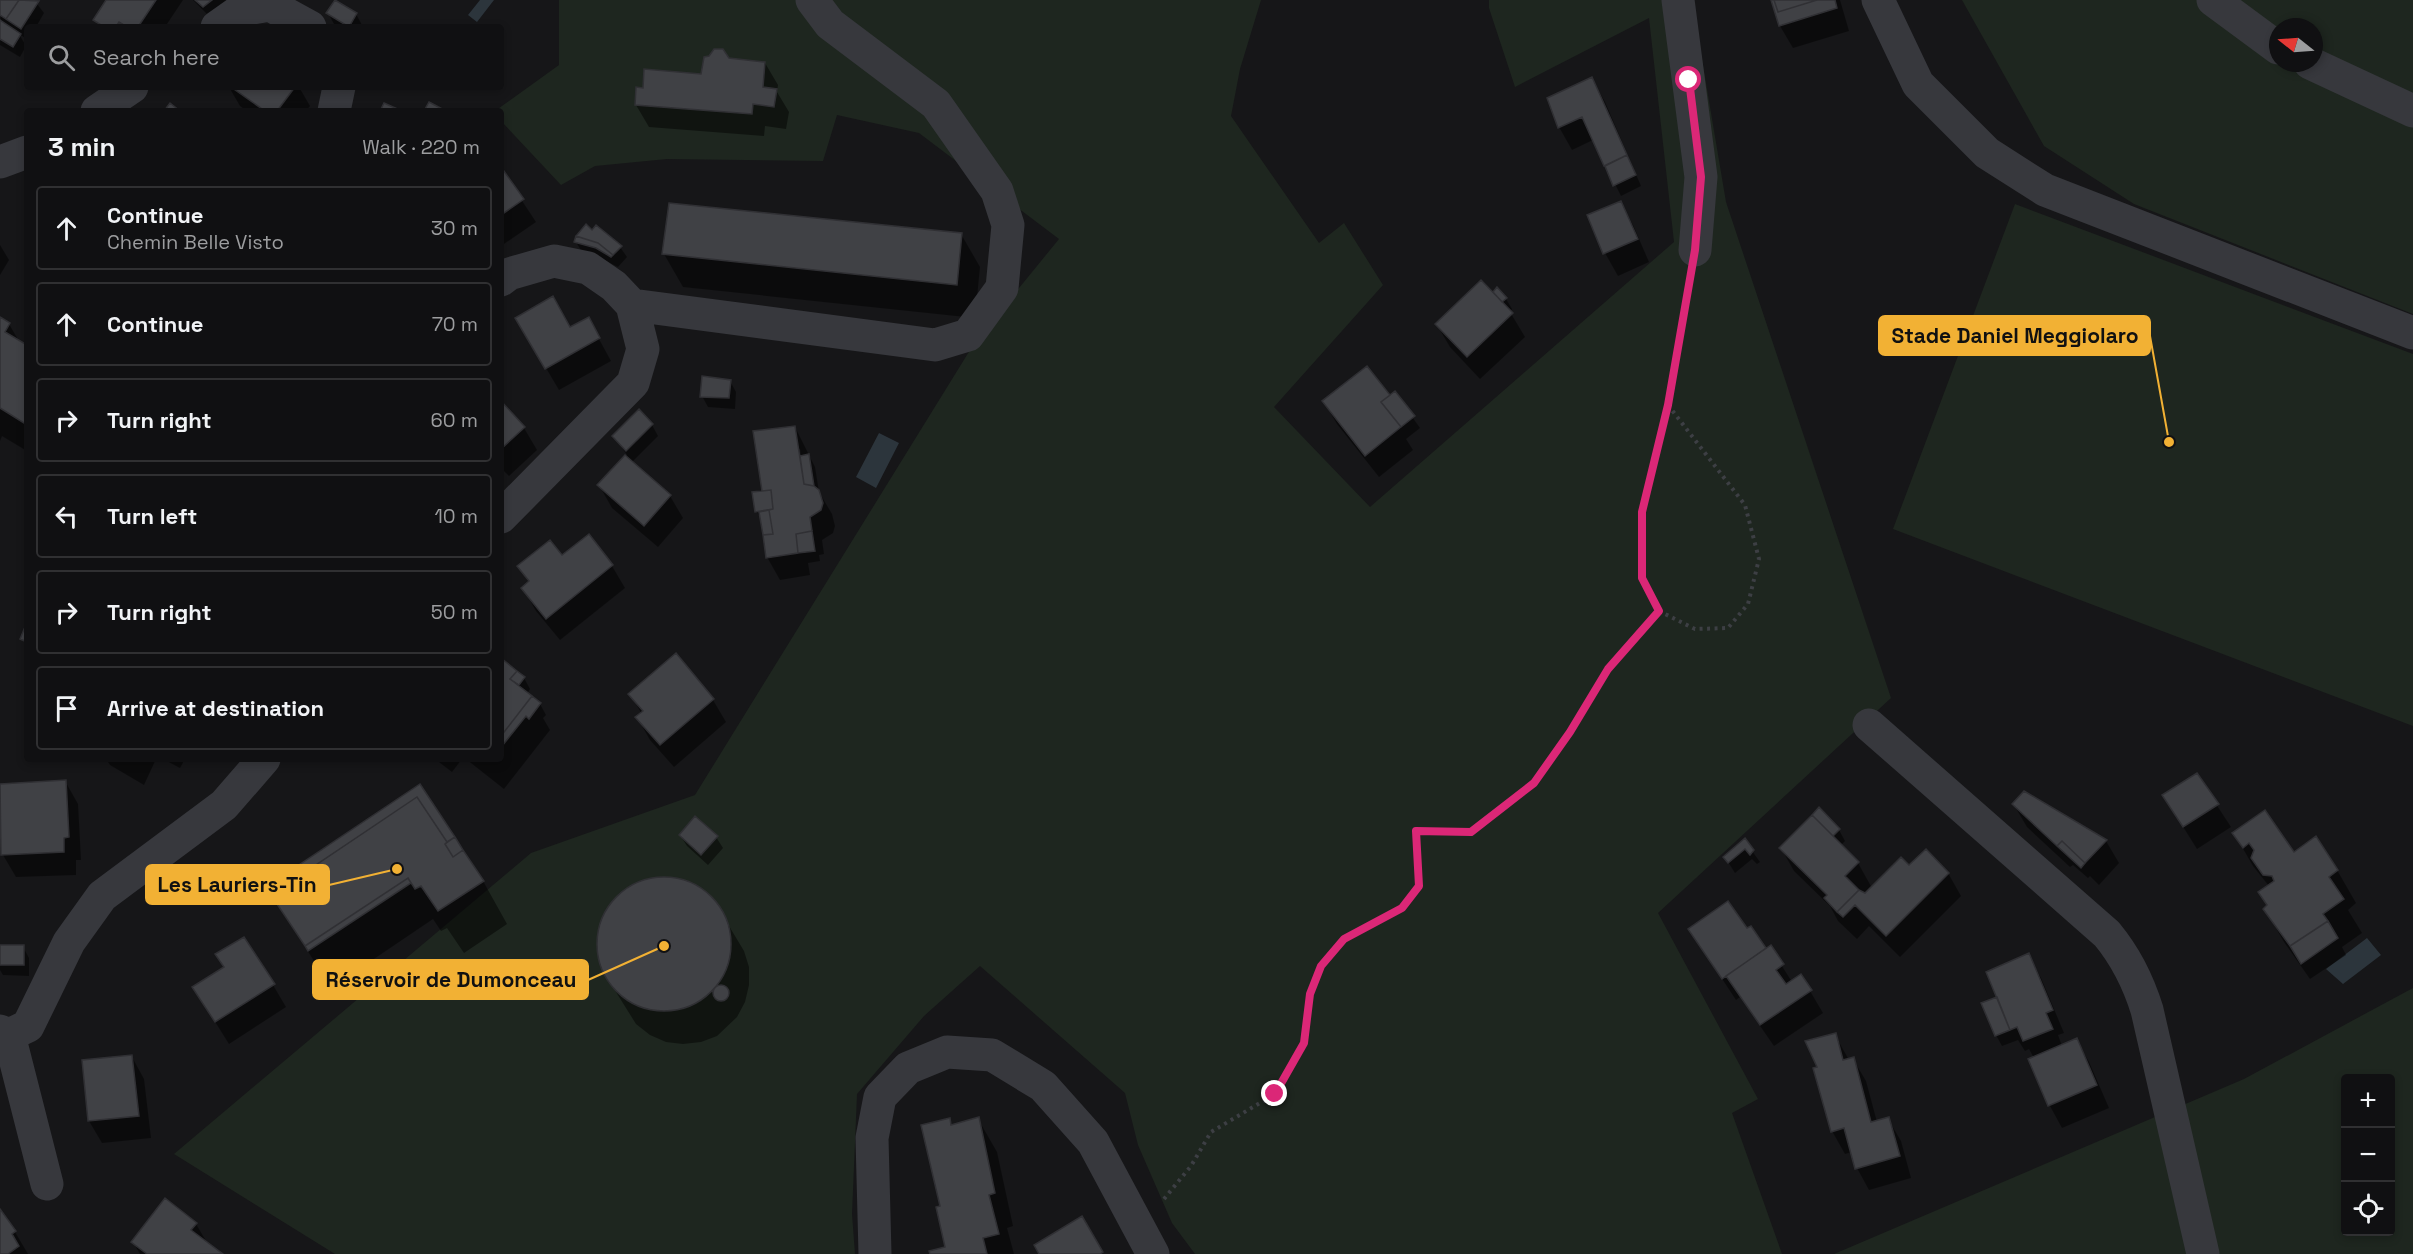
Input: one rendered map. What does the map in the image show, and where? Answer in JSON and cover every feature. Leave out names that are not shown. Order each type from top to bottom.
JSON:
[{"type":"street","points":[[632,305],[935,345],[968,335],[1002,288],[1008,225],[997,191],[936,104],[830,24],[812,0]]},
{"type":"street","points":[[1678,0],[1701,177],[1695,250]]},
{"type":"street","points":[[1878,0],[1918,84],[1987,153],[2045,190],[2413,333]]},
{"type":"street","points":[[2213,0],[2269,41]]},
{"type":"street","points":[[221,24],[241,10],[270,5],[305,24]]},
{"type":"street","points":[[2323,69],[2413,111]]},
{"type":"street","points":[[102,108],[128,90]]},
{"type":"street","points":[[335,108],[338,90]]},
{"type":"street","points":[[0,162],[24,153]]},
{"type":"street","points":[[504,278],[509,274],[554,261],[588,268],[614,286],[632,305],[643,349],[633,383],[504,514]]},
{"type":"street","points":[[1869,725],[2107,934],[2122,952],[2141,988],[2147,1010],[2203,1254]]},
{"type":"street","points":[[47,1184],[4,1033],[28,1026],[69,942],[102,896],[224,805],[261,762]]},
{"type":"street","points":[[875,1254],[872,1138],[880,1097],[908,1068],[947,1052],[992,1055],[1043,1086],[1093,1143],[1146,1242]]},
{"type":"path","points":[[1668,405],[1745,505],[1759,559],[1748,604],[1728,628],[1695,629],[1659,611],[1642,578],[1642,512],[1668,405],[1695,250]]},
{"type":"path","points":[[1146,1242],[1211,1132],[1275,1094],[1304,1043],[1310,994],[1321,966],[1344,939],[1402,908],[1419,886],[1416,831],[1471,832],[1534,783],[1570,732],[1608,669],[1659,611]]},
{"type":"shaded area","points":[[480,0],[494,0],[477,22],[468,15]]},
{"type":"shaded area","points":[[559,0],[1261,0],[1240,69],[1231,116],[1319,243],[1344,223],[1383,285],[1274,407],[1370,507],[1674,242],[1649,18],[1515,87],[1489,8],[1489,0],[1692,0],[1726,202],[1891,698],[1658,913],[1758,1099],[1732,1113],[1782,1254],[1195,1254],[1172,1223],[1138,1145],[1125,1093],[980,966],[924,1016],[857,1094],[852,1214],[855,1254],[335,1254],[174,1154],[531,853],[695,795],[975,342],[1059,239],[919,133],[837,115],[823,161],[667,159],[595,166],[561,185],[504,124],[504,108],[499,108],[559,65]]},
{"type":"shaded area","points":[[1962,0],[2413,0],[2413,314],[2134,204],[2044,146]]},
{"type":"shaded area","points":[[2015,204],[2413,354],[2413,726],[1893,529]]},
{"type":"shaded area","points":[[879,433],[899,443],[876,488],[856,477]]},
{"type":"shaded area","points":[[2367,938],[2381,955],[2343,984],[2326,969]]},
{"type":"shaded area","points":[[2413,988],[2413,1254],[1834,1254],[2244,1079]]},
{"type":"building","points":[[0,0],[19,0],[6,19],[0,15]]},
{"type":"building","points":[[19,0],[39,1],[21,29],[6,19]]},
{"type":"building","points":[[106,0],[156,0],[140,24],[119,22],[118,24],[99,24],[93,20]]},
{"type":"building","points":[[195,0],[212,0],[203,7]]},
{"type":"building","points":[[335,0],[357,13],[351,24],[344,24],[326,13]]},
{"type":"building","points":[[1771,0],[1774,0],[1778,12],[1817,0],[1835,0],[1837,8],[1779,26]]},
{"type":"building","points":[[1774,0],[1817,0],[1778,12]]},
{"type":"building","points":[[0,20],[21,34],[13,47],[0,39]]},
{"type":"building","points":[[714,49],[723,49],[729,58],[765,62],[763,87],[777,89],[774,107],[753,104],[752,114],[635,105],[636,87],[643,88],[644,69],[701,74],[704,57],[709,56]]},
{"type":"building","points":[[1592,77],[1627,155],[1604,166],[1582,117],[1558,128],[1547,98]]},
{"type":"building","points":[[235,90],[293,90],[279,108],[261,108]]},
{"type":"building","points":[[429,102],[440,108],[426,108]]},
{"type":"building","points":[[170,103],[176,108],[166,108]]},
{"type":"building","points":[[384,103],[395,108],[382,108]]},
{"type":"building","points":[[1627,155],[1636,175],[1613,186],[1605,166]]},
{"type":"building","points":[[504,171],[524,199],[504,213]]},
{"type":"building","points":[[1621,201],[1638,239],[1603,254],[1587,215]]},
{"type":"building","points":[[669,203],[962,233],[957,285],[662,254]]},
{"type":"building","points":[[586,224],[592,230],[596,225],[622,246],[613,255],[598,243],[576,236]]},
{"type":"building","points":[[576,236],[598,243],[613,255],[611,257],[596,248],[574,242]]},
{"type":"building","points":[[1481,280],[1513,313],[1467,357],[1435,324]]},
{"type":"building","points":[[1497,287],[1507,298],[1502,302],[1493,292]]},
{"type":"building","points":[[553,296],[570,327],[589,317],[600,338],[545,369],[515,318]]},
{"type":"building","points":[[0,317],[10,323],[5,332],[24,343],[24,423],[0,408]]},
{"type":"building","points":[[1367,366],[1390,395],[1381,402],[1401,427],[1365,456],[1322,401]]},
{"type":"building","points":[[702,376],[731,380],[729,398],[700,397]]},
{"type":"building","points":[[1395,391],[1415,416],[1401,427],[1381,402]]},
{"type":"building","points":[[504,404],[525,427],[504,446]]},
{"type":"building","points":[[639,409],[653,424],[626,451],[612,436]]},
{"type":"building","points":[[795,426],[804,484],[814,486],[819,490],[823,503],[821,510],[810,517],[812,531],[796,534],[798,553],[766,558],[763,535],[773,534],[769,510],[773,509],[771,490],[762,491],[753,431]]},
{"type":"building","points":[[809,454],[814,486],[804,484],[800,456]]},
{"type":"building","points":[[625,455],[671,495],[644,526],[597,485]]},
{"type":"building","points":[[771,490],[773,509],[755,512],[752,492]]},
{"type":"building","points":[[769,510],[773,534],[763,535],[759,512]]},
{"type":"building","points":[[812,531],[815,551],[798,553],[796,534]]},
{"type":"building","points":[[589,534],[613,565],[546,619],[521,588],[529,581],[517,566],[550,540],[562,555]]},
{"type":"building","points":[[24,629],[24,641],[20,639]]},
{"type":"building","points":[[676,653],[714,699],[660,745],[635,717],[643,711],[628,694]]},
{"type":"building","points":[[504,660],[517,671],[510,679],[532,696],[504,732]]},
{"type":"building","points":[[517,671],[525,677],[519,685],[510,679]]},
{"type":"building","points":[[532,696],[541,703],[529,719],[526,716],[504,744],[504,732]]},
{"type":"building","points":[[2197,773],[2219,804],[2183,827],[2162,795]]},
{"type":"building","points":[[66,780],[69,837],[64,838],[64,852],[1,855],[0,784]]},
{"type":"building","points":[[420,784],[455,837],[447,842],[417,797],[271,895],[266,887]]},
{"type":"building","points":[[2024,791],[2107,840],[2085,863],[2062,841],[2057,846],[2012,804]]},
{"type":"building","points":[[417,797],[447,842],[445,844],[453,857],[463,850],[484,881],[438,911],[421,886],[415,889],[408,878],[305,946],[271,895],[305,873],[310,880],[321,872],[316,865]]},
{"type":"building","points":[[1819,807],[1840,829],[1833,836],[1812,815]]},
{"type":"building","points":[[2265,810],[2294,852],[2316,836],[2338,870],[2329,877],[2344,899],[2323,914],[2328,921],[2290,946],[2263,909],[2267,905],[2258,892],[2274,881],[2272,876],[2263,875],[2251,858],[2254,850],[2249,843],[2243,848],[2232,833]]},
{"type":"building","points":[[1812,815],[1859,862],[1845,876],[1859,890],[1837,912],[1824,898],[1827,895],[1779,848]]},
{"type":"building","points":[[695,816],[718,836],[701,855],[679,835]]},
{"type":"building","points":[[455,837],[463,850],[453,857],[445,844]]},
{"type":"building","points":[[1745,838],[1754,850],[1750,855],[1745,849],[1728,863],[1723,857]]},
{"type":"building","points":[[2062,841],[2085,863],[2081,868],[2057,846]]},
{"type":"building","points":[[1926,849],[1949,873],[1886,936],[1855,905],[1843,917],[1837,912],[1859,890],[1865,893],[1901,857],[1909,865]]},
{"type":"building","points":[[316,865],[321,872],[310,880],[305,873]]},
{"type":"building","points":[[664,877],[690,882],[711,897],[726,918],[731,944],[726,970],[711,991],[690,1006],[664,1011],[638,1006],[617,991],[602,970],[597,944],[602,918],[617,897],[638,882]]},
{"type":"building","points":[[408,878],[411,883],[308,951],[305,946]]},
{"type":"building","points":[[1728,901],[1747,928],[1751,926],[1766,948],[1722,979],[1688,929]]},
{"type":"building","points":[[2328,921],[2338,938],[2301,964],[2290,946]]},
{"type":"building","points":[[244,937],[275,984],[215,1022],[192,987],[224,967],[215,954]]},
{"type":"building","points":[[0,945],[24,945],[24,965],[0,965]]},
{"type":"building","points":[[1771,945],[1784,964],[1776,970],[1786,984],[1801,974],[1812,990],[1760,1025],[1726,976]]},
{"type":"building","points":[[2029,953],[2053,1010],[2046,1013],[2053,1029],[2023,1041],[2017,1027],[2010,1030],[1986,972]]},
{"type":"building","points":[[718,985],[724,985],[729,993],[727,999],[718,1001],[713,996],[713,990]]},
{"type":"building","points":[[1997,997],[2010,1030],[1995,1036],[1981,1003]]},
{"type":"building","points":[[1836,1033],[1843,1060],[1854,1057],[1871,1122],[1889,1117],[1900,1156],[1855,1169],[1844,1128],[1831,1132],[1813,1068],[1817,1067],[1805,1041]]},
{"type":"building","points":[[2077,1038],[2097,1085],[2048,1106],[2028,1059]]},
{"type":"building","points":[[132,1055],[139,1116],[88,1121],[82,1060]]},
{"type":"building","points":[[979,1117],[995,1193],[989,1195],[999,1234],[983,1238],[987,1254],[930,1254],[929,1251],[945,1247],[936,1207],[940,1206],[921,1125],[950,1118],[951,1125]]},
{"type":"building","points":[[165,1198],[197,1223],[191,1230],[223,1254],[147,1254],[131,1242]]},
{"type":"building","points":[[0,1209],[16,1231],[12,1234],[19,1246],[8,1254],[0,1254]]},
{"type":"building","points":[[1082,1216],[1103,1252],[1100,1254],[1039,1254],[1034,1245]]},
{"type":"place","name":"Stade Daniel Meggiolaro","points":[[2169,442]]},
{"type":"place","name":"Les Lauriers-Tin","points":[[397,869]]},
{"type":"place","name":"Réservoir de Dumonceau","points":[[664,946]]},
{"type":"route","points":[[1275,1094],[1304,1043],[1310,994],[1321,966],[1344,939],[1402,908],[1419,886],[1416,831],[1471,832],[1534,783],[1570,732],[1608,669],[1659,611],[1642,578],[1642,512],[1657,458],[1668,405],[1695,250],[1701,177],[1689,80]]}]
